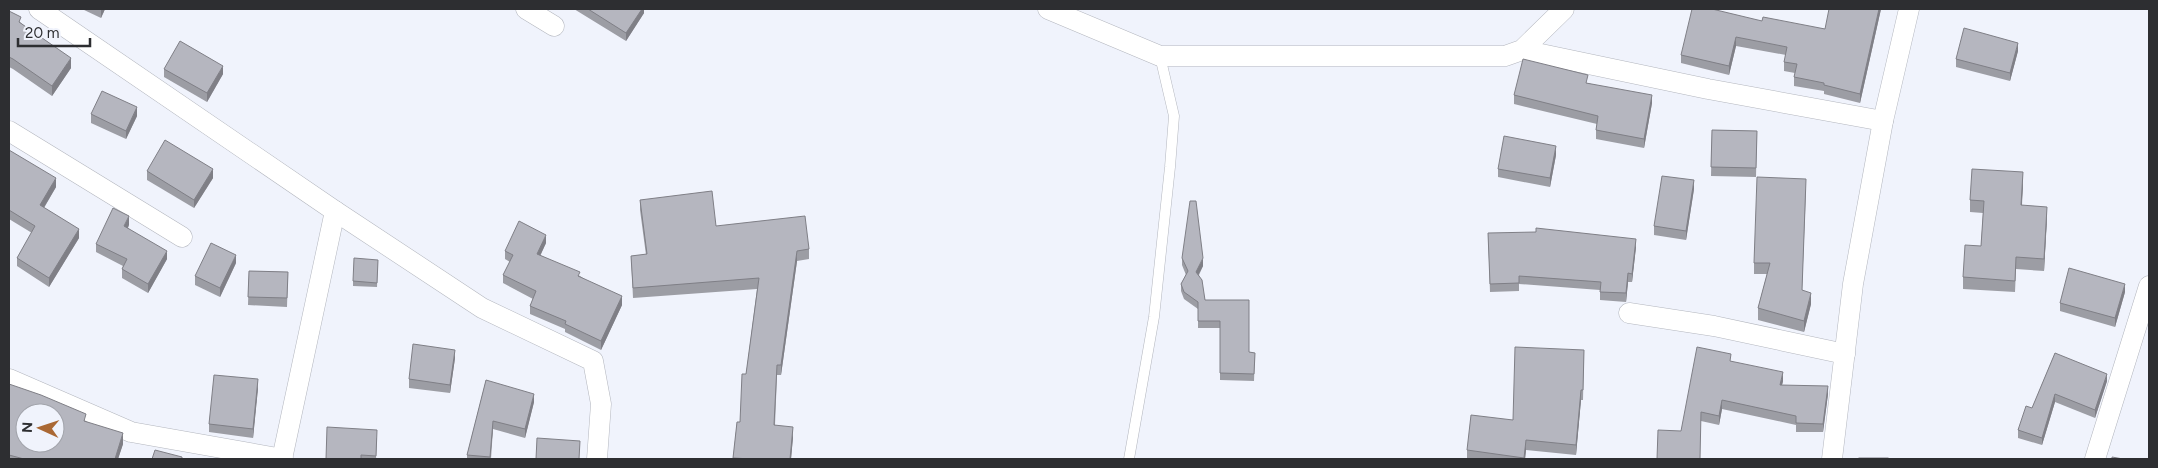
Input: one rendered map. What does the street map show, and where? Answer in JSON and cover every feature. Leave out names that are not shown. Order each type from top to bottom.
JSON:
[{"type":"street","points":[[39,9],[335,211],[482,308],[593,361],[601,404],[597,459]]},
{"type":"street","points":[[526,9],[554,26]]},
{"type":"street","points":[[1048,9],[1160,56],[1505,56],[1522,50],[1564,9]]},
{"type":"street","points":[[1832,459],[1853,284],[1883,121],[1909,9]]},
{"type":"street","points":[[1522,50],[1708,89],[1883,121]]},
{"type":"street","points":[[9,131],[182,237]]},
{"type":"street","points":[[9,379],[131,432],[283,459],[335,211]]},
{"type":"street","points":[[2096,459],[2149,286]]},
{"type":"street","points":[[1629,313],[1714,326],[1846,354]]},
{"type":"lane","points":[[1129,459],[1154,317],[1171,159],[1174,116],[1160,56]]},
{"type":"building","points":[[588,9],[642,9],[626,33]]},
{"type":"building","points":[[1692,9],[1712,9],[1762,21],[1763,17],[1825,29],[1829,9],[1879,9],[1860,94],[1824,85],[1824,83],[1794,77],[1797,64],[1784,62],[1787,47],[1736,37],[1729,66],[1681,55]]},
{"type":"building","points":[[9,11],[21,17],[19,22],[71,58],[52,86],[9,57]]},
{"type":"building","points":[[1964,28],[2018,43],[2010,73],[1956,59]]},
{"type":"building","points":[[180,41],[223,66],[207,93],[164,69]]},
{"type":"building","points":[[1523,59],[1588,75],[1586,83],[1652,95],[1644,139],[1596,130],[1598,116],[1514,95]]},
{"type":"building","points":[[102,91],[137,107],[126,131],[91,114]]},
{"type":"building","points":[[1712,130],[1757,131],[1756,168],[1711,167]]},
{"type":"building","points":[[1504,136],[1556,146],[1550,178],[1498,169]]},
{"type":"building","points":[[165,140],[213,169],[194,200],[147,171]]},
{"type":"building","points":[[9,150],[56,178],[40,205],[79,229],[49,278],[17,258],[35,226],[9,210]]},
{"type":"building","points":[[1972,169],[2023,172],[2021,205],[2047,207],[2044,259],[2016,257],[2015,281],[1963,277],[1965,245],[1981,246],[1984,201],[1970,200]]},
{"type":"building","points":[[1662,176],[1694,180],[1686,231],[1654,226]]},
{"type":"building","points":[[1757,177],[1806,179],[1802,290],[1811,293],[1804,321],[1758,308],[1770,263],[1754,263]]},
{"type":"building","points":[[712,191],[716,226],[805,216],[809,249],[797,251],[781,365],[777,365],[774,425],[793,427],[790,459],[733,458],[737,422],[740,422],[742,374],[746,374],[759,278],[633,288],[631,256],[647,254],[640,200]]},
{"type":"building","points":[[1190,201],[1196,201],[1203,258],[1196,272],[1202,280],[1205,300],[1249,300],[1249,352],[1255,353],[1254,374],[1220,373],[1220,321],[1198,321],[1198,302],[1184,292],[1181,284],[1188,271],[1182,258]]},
{"type":"building","points":[[113,208],[129,216],[124,226],[167,251],[148,284],[122,269],[127,259],[96,244]]},
{"type":"building","points":[[519,221],[546,235],[537,254],[580,272],[578,276],[622,296],[601,341],[565,324],[566,321],[530,306],[536,291],[503,275],[513,255],[505,251]]},
{"type":"building","points":[[1536,228],[1636,239],[1632,274],[1628,273],[1626,293],[1600,292],[1601,282],[1519,276],[1519,283],[1490,284],[1488,233],[1536,232]]},
{"type":"building","points":[[211,243],[236,255],[220,288],[195,276]]},
{"type":"building","points":[[354,258],[378,260],[377,283],[353,281]]},
{"type":"building","points":[[2069,268],[2125,284],[2115,318],[2060,303]]},
{"type":"building","points":[[249,271],[288,272],[287,298],[248,297]]},
{"type":"building","points":[[413,344],[455,350],[450,385],[409,379]]},
{"type":"building","points":[[1515,347],[1584,350],[1583,390],[1581,390],[1576,445],[1526,440],[1524,458],[1467,450],[1471,415],[1513,420]]},
{"type":"building","points":[[1697,347],[1731,354],[1730,361],[1783,372],[1780,385],[1828,386],[1823,424],[1796,423],[1796,416],[1722,400],[1719,416],[1701,412],[1700,459],[1657,459],[1658,430],[1681,431]]},
{"type":"building","points":[[2055,353],[2107,374],[2095,410],[2055,394],[2042,438],[2018,430],[2026,406],[2032,408]]},
{"type":"building","points":[[214,375],[258,379],[253,429],[209,424]]},
{"type":"building","points":[[486,380],[534,394],[525,429],[493,421],[490,457],[467,455]]},
{"type":"building","points":[[9,384],[60,403],[15,403],[15,453],[65,453],[65,405],[86,414],[84,421],[123,433],[115,459],[24,459],[9,455]]},
{"type":"building","points":[[327,427],[377,430],[376,456],[361,455],[361,459],[326,459]]},
{"type":"building","points":[[537,438],[580,441],[579,459],[536,459]]},
{"type":"building","points":[[155,450],[182,457],[182,459],[152,459]]},
{"type":"building","points":[[1888,458],[1888,459],[1859,459]]}]
